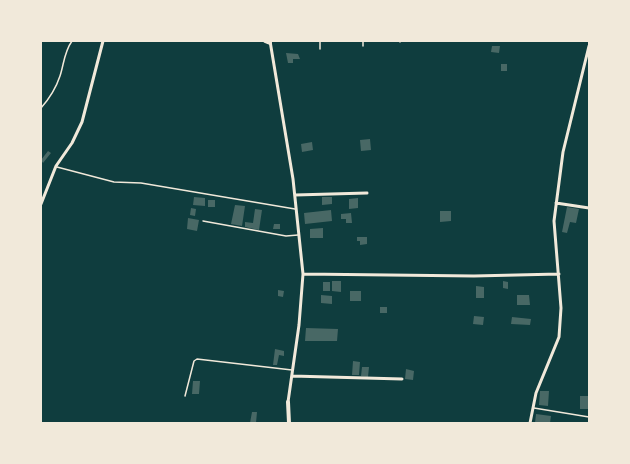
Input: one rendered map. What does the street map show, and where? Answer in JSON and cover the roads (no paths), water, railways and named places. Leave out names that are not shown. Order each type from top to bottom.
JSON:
[{"type":"street","points":[[41,204],[56,166],[72,143],[82,122],[103,41]]},
{"type":"street","points":[[265,41],[270,42],[295,195],[303,274],[299,325],[288,402],[289,423]]},
{"type":"street","points":[[530,423],[532,408],[559,338],[561,308],[554,221],[563,152],[589,46]]},
{"type":"street","points":[[295,195],[367,193]]},
{"type":"street","points":[[556,203],[589,208]]},
{"type":"street","points":[[303,274],[474,276],[559,274]]},
{"type":"street","points":[[292,376],[402,379]]},
{"type":"lane","points":[[41,108],[49,99],[60,77],[67,48],[72,41]]},
{"type":"lane","points":[[320,41],[320,49]]},
{"type":"lane","points":[[363,41],[363,46]]},
{"type":"lane","points":[[56,166],[114,182],[141,183],[297,209]]},
{"type":"lane","points":[[203,221],[286,236],[300,235]]},
{"type":"lane","points":[[185,396],[194,361],[197,359],[292,370]]},
{"type":"lane","points":[[532,408],[589,417]]}]
